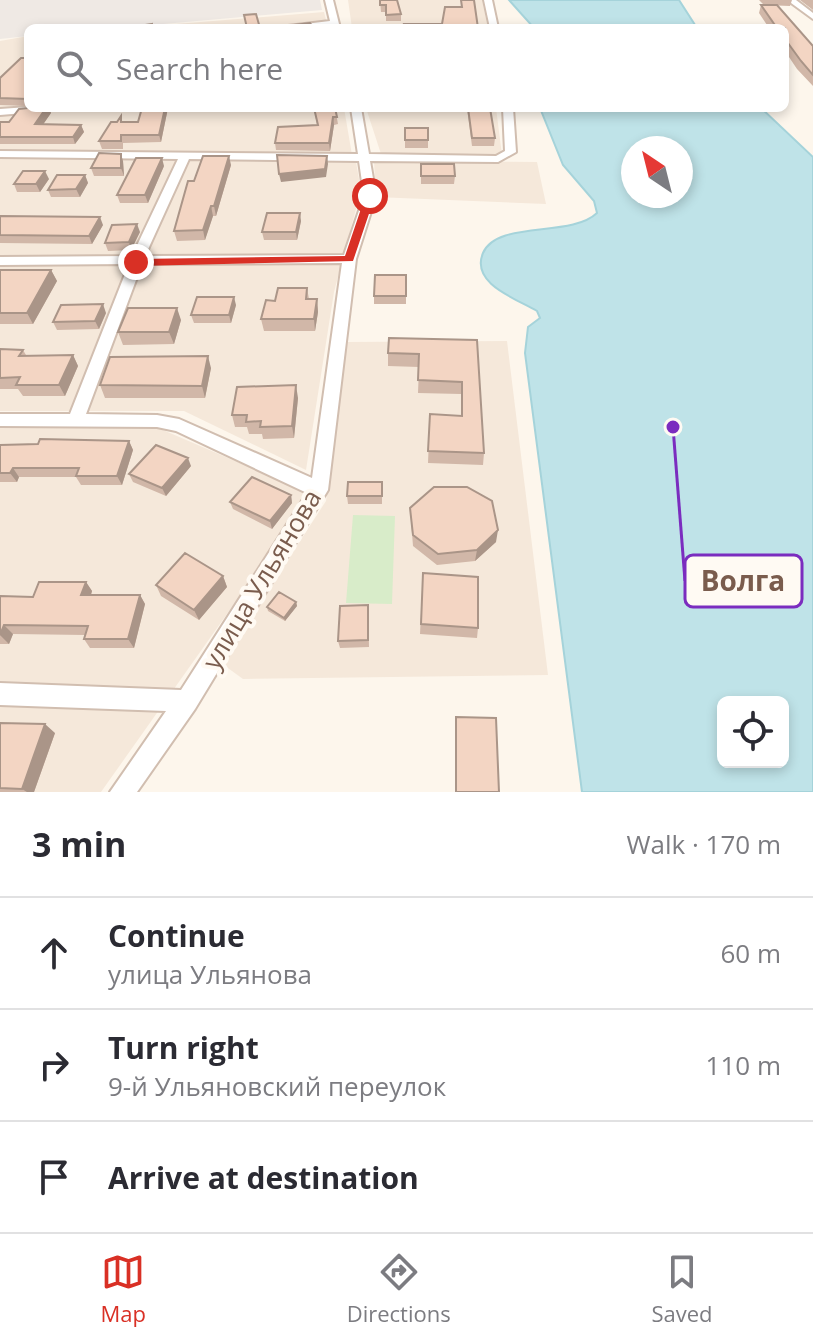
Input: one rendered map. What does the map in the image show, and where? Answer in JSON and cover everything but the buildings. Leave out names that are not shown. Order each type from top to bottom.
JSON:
[{"type":"street","points":[[329,0],[335,24]]},
{"type":"street","points":[[488,0],[493,24]]},
{"type":"street","points":[[791,0],[808,8],[813,17]]},
{"type":"street","points":[[0,112],[24,110]]},
{"type":"street","name":"улица Ульянова","points":[[122,792],[187,701],[319,490],[349,259],[370,196],[357,112]]},
{"type":"street","points":[[0,154],[506,157],[511,152],[508,112]]},
{"type":"street","points":[[76,420],[136,262],[184,157]]},
{"type":"street","points":[[0,261],[349,259]]},
{"type":"street","points":[[0,420],[179,425],[319,490]]},
{"type":"street","points":[[0,694],[187,701]]},
{"type":"shaded area","points":[[0,0],[320,0],[322,10],[163,24],[24,24],[24,36],[0,39]]},
{"type":"shaded area","points":[[348,0],[482,0],[487,24],[351,24]]},
{"type":"shaded area","points":[[324,12],[327,24],[176,24]]},
{"type":"shaded area","points":[[24,37],[24,112],[345,112],[352,155],[0,150],[0,41]]},
{"type":"shaded area","points":[[367,112],[497,112],[502,155],[381,154]]},
{"type":"shaded area","points":[[0,156],[356,162],[361,190],[334,292],[306,470],[184,411],[0,411]]},
{"type":"shaded area","points":[[374,161],[537,162],[546,204],[376,197]]},
{"type":"shaded area","points":[[507,341],[548,675],[243,679],[221,663],[326,501],[347,342]]},
{"type":"shaded area","points":[[0,427],[156,427],[312,494],[101,792],[0,792]]},
{"type":"green space","points":[[353,515],[395,516],[392,604],[346,603]]},
{"type":"water","points":[[509,0],[679,0],[694,24],[530,24]]},
{"type":"water","points":[[542,112],[765,112],[813,157],[813,792],[582,792],[525,353],[528,327],[540,318],[537,311],[489,282],[481,264],[483,253],[491,243],[503,236],[570,225],[585,221],[597,213],[594,201],[563,165]]},
{"type":"place","name":"Волга","points":[[673,427]]},
{"type":"route","points":[[136,262],[349,259],[370,196]]}]
